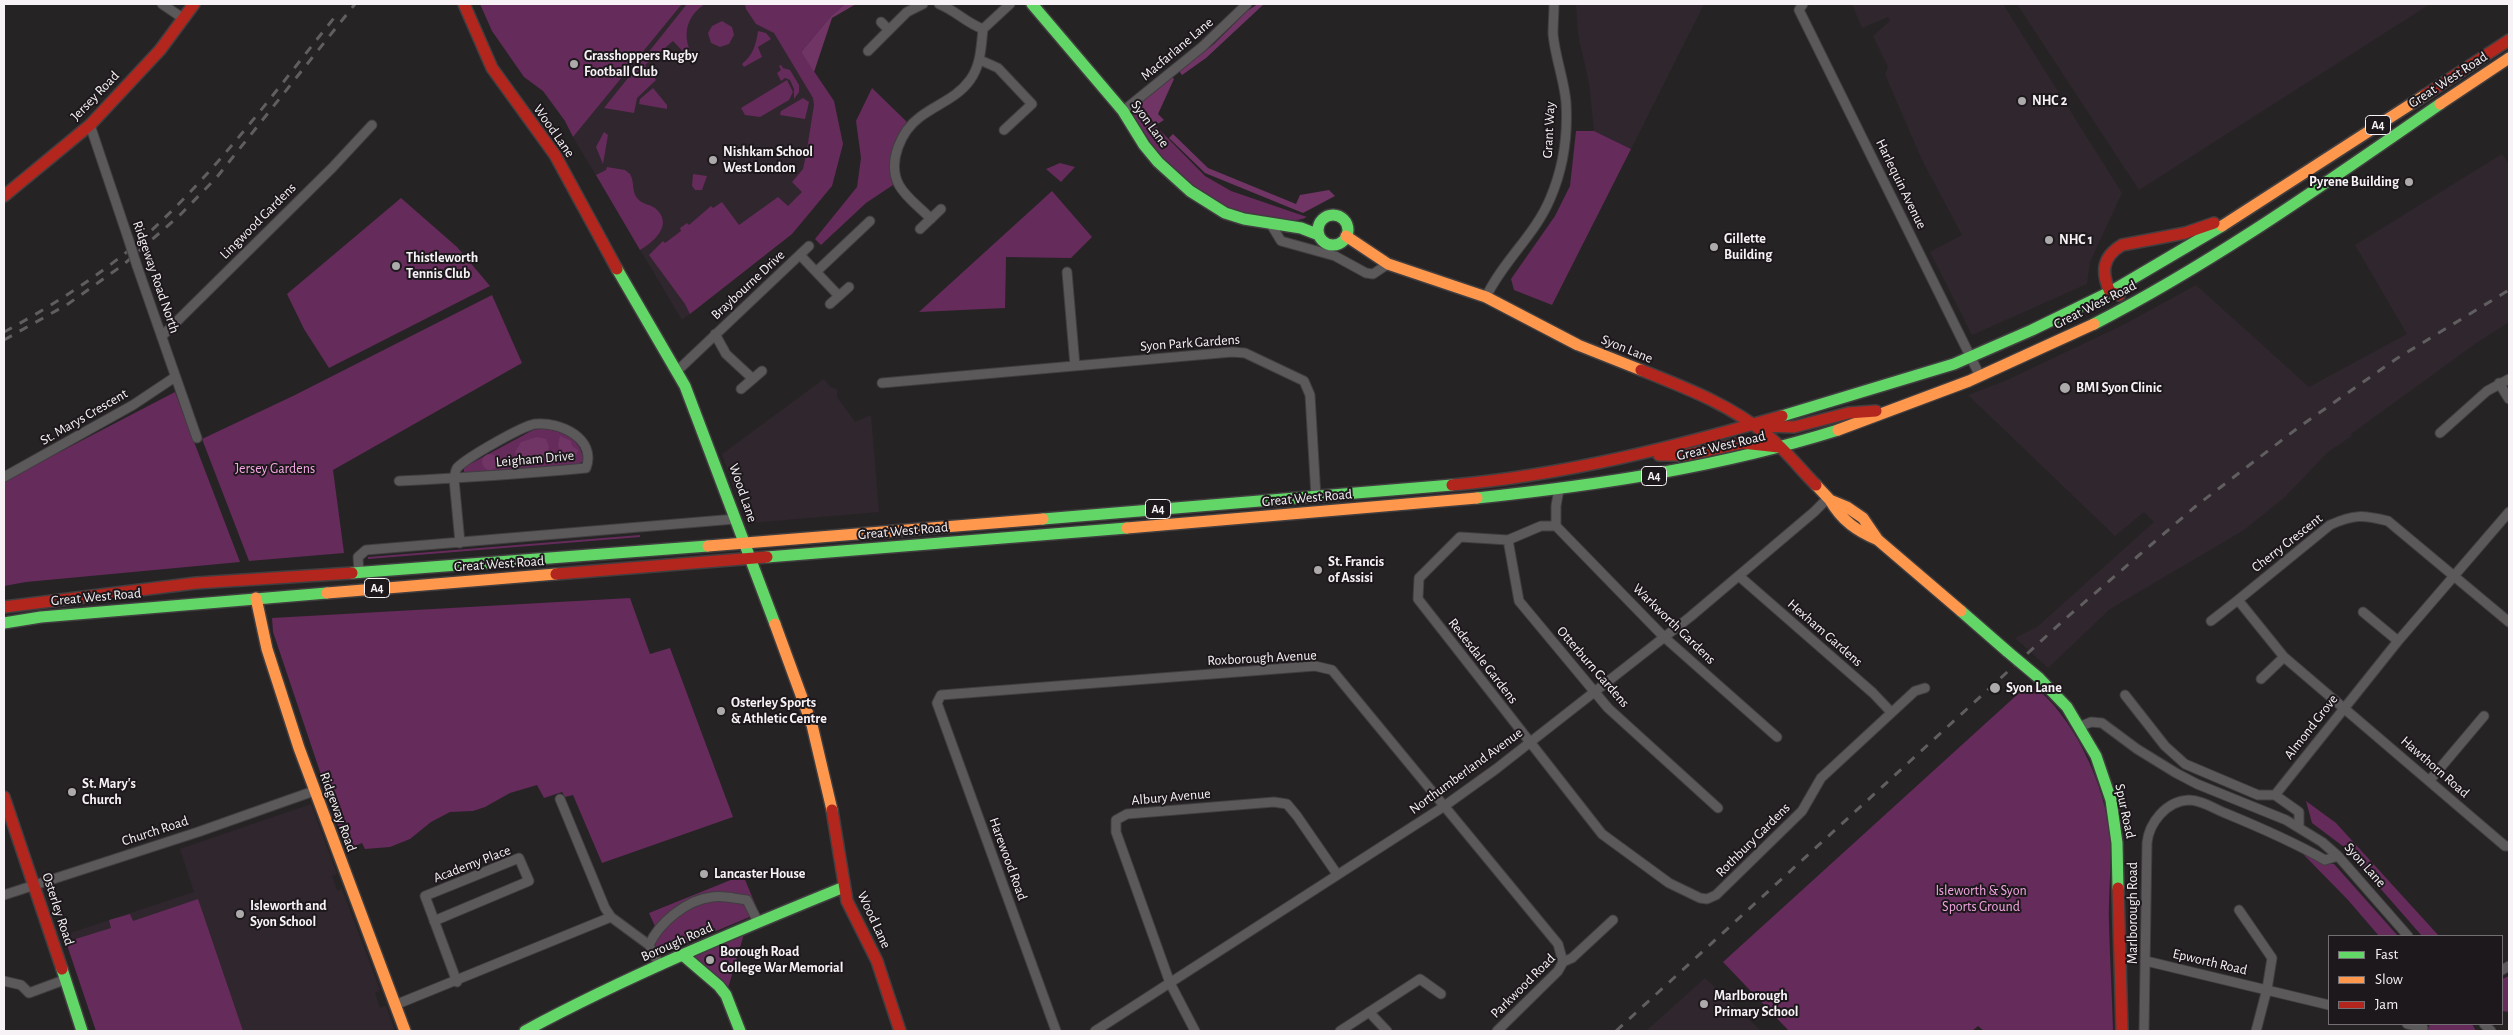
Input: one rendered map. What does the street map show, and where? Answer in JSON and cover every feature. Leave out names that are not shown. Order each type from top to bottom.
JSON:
[{"type":"main road","name":"Jersey Road","points":[[4,196],[40,168],[72,138],[90,126],[160,50],[194,4]]},
{"type":"main road","name":"Wood Lane","points":[[464,4],[492,68],[554,155],[633,299],[676,372],[697,415],[725,486],[735,520],[812,725],[831,806],[846,901],[877,961],[900,1031]]},
{"type":"main road","name":"Syon Lane","points":[[1032,4],[1123,111],[1129,124],[1150,150],[1172,176],[1188,191],[1232,215],[1290,225],[1321,221]]},
{"type":"main road","name":"Great West Road","points":[[4,607],[145,587],[359,573],[1316,497],[1534,477],[1754,425],[1971,358],[2110,292],[2247,211],[2509,40]]},
{"type":"main road","name":"Great West Road","points":[[4,623],[41,617],[256,598],[1475,499],[1626,481],[1706,466],[1782,448],[1895,410],[1980,376],[2080,330],[2153,293],[2304,199],[2414,120],[2509,58]]},
{"type":"main road","points":[[2153,293],[2125,296],[2110,292],[2103,270],[2104,261],[2113,249],[2122,245],[2184,233],[2247,211]]},
{"type":"main road","points":[[1330,215],[1339,216],[1346,223],[1346,236],[1339,243],[1330,244],[1319,235],[1321,221],[1330,215]]},
{"type":"main road","name":"Syon Lane","points":[[1290,225],[1319,235]]},
{"type":"main road","name":"Syon Lane","points":[[1346,236],[1388,264],[1486,297],[1578,345],[1701,394],[1754,425],[1782,448],[1829,499],[1842,520],[1860,532],[1878,540],[1992,638]]},
{"type":"main road","name":"A4","points":[[1754,425],[1769,428],[1794,427],[1848,413],[1895,410]]},
{"type":"main road","name":"A4","points":[[1635,454],[1685,455],[1732,443],[1749,441],[1762,442],[1782,448]]},
{"type":"main road","name":"Ridgeway Road","points":[[256,598],[267,649],[314,791],[405,1031]]},
{"type":"main road","name":"Spur Road","points":[[1992,638],[2039,678],[2067,707],[2099,765],[2110,800],[2118,843],[2122,1031]]},
{"type":"main road","name":"Osterley Road","points":[[4,797],[7,817],[34,884],[82,1031]]},
{"type":"main road","name":"Borough Road","points":[[525,1031],[573,1005],[758,922],[844,888]]},
{"type":"main road","points":[[684,956],[719,986],[726,996],[740,1031]]},
{"type":"street","points":[[162,4],[184,19]]},
{"type":"street","points":[[868,51],[907,12],[923,4]]},
{"type":"street","points":[[939,4],[950,8],[974,26],[982,29]]},
{"type":"street","points":[[931,219],[899,185],[894,162],[897,148],[903,137],[920,117],[958,93],[970,80],[980,60],[982,29],[1010,4]]},
{"type":"street","name":"Macfarlane Lane","points":[[1123,111],[1202,47],[1247,4]]},
{"type":"street","name":"Grant Way","points":[[1486,297],[1498,273],[1531,233],[1542,215],[1550,199],[1561,166],[1565,139],[1566,101],[1553,35],[1554,4]]},
{"type":"street","name":"Harlequin Avenue","points":[[1802,4],[1799,10],[1980,376]]},
{"type":"street","points":[[881,22],[889,30]]},
{"type":"street","points":[[980,60],[998,68],[1032,104],[1004,130]]},
{"type":"street","name":"Lingwood Gardens","points":[[162,336],[332,168],[372,125]]},
{"type":"street","name":"Ridgeway Road North","points":[[90,126],[197,438]]},
{"type":"street","points":[[920,229],[941,209]]},
{"type":"street","points":[[817,271],[870,221]]},
{"type":"street","points":[[1270,223],[1281,241],[1335,256],[1366,273],[1372,274],[1388,264]]},
{"type":"street","name":"Braybourne Drive","points":[[676,372],[809,246]]},
{"type":"street","name":"Braybourne Drive","points":[[800,255],[839,296]]},
{"type":"street","points":[[1067,272],[1074,366]]},
{"type":"street","points":[[830,304],[849,287]]},
{"type":"street","name":"Braybourne Drive","points":[[715,334],[726,354],[753,379]]},
{"type":"street","name":"Syon Park Gardens","points":[[882,383],[1245,352],[1304,381],[1310,395],[1316,497]]},
{"type":"street","points":[[741,389],[762,371]]},
{"type":"street","name":"St. Marys Crescent","points":[[4,477],[133,405],[175,377]]},
{"type":"street","points":[[2440,433],[2486,391],[2509,379]]},
{"type":"street","points":[[2499,383],[2509,400]]},
{"type":"street","name":"Leigham Drive","points":[[399,481],[454,479],[586,468],[589,459],[587,450],[580,439],[565,428],[552,423],[533,424],[473,455],[456,469],[454,479]]},
{"type":"street","points":[[454,479],[460,543]]},
{"type":"street","points":[[1556,526],[1556,506],[1559,489]]},
{"type":"street","name":"Northumberland Avenue","points":[[1095,1031],[1443,807],[1664,637],[1740,576],[1829,499]]},
{"type":"street","name":"Almond Grove","points":[[2275,795],[2398,641],[2509,512]]},
{"type":"street","name":"Cherry Crescent","points":[[2211,621],[2330,525],[2348,516],[2366,515],[2388,521],[2509,622]]},
{"type":"street","points":[[359,573],[358,556],[366,550],[735,520]]},
{"type":"street","name":"Redesdale Gardens","points":[[1556,526],[1541,526],[1508,540],[1460,537],[1419,578],[1418,599],[1528,743],[1602,834],[1669,884],[1700,898]]},
{"type":"street","name":"Warkworth Gardens","points":[[1556,526],[1664,637],[1777,736]]},
{"type":"street","name":"Otterburn Gardens","points":[[1508,540],[1519,601],[1608,708],[1718,808]]},
{"type":"street","name":"Hexham Gardens","points":[[1740,576],[1891,712]]},
{"type":"street","points":[[2238,600],[2284,656],[2344,707]]},
{"type":"street","points":[[2363,612],[2398,641]]},
{"type":"street","points":[[2261,679],[2284,656]]},
{"type":"street","name":"Roxborough Avenue","points":[[941,696],[1315,666],[1332,670],[1443,807],[1558,944],[1563,962]]},
{"type":"street","name":"Rothbury Gardens","points":[[1700,898],[1708,899],[1716,896],[1802,812],[1821,778],[1915,691],[1925,688]]},
{"type":"street","name":"Harewood Road","points":[[941,696],[937,703],[1056,1031]]},
{"type":"street","points":[[2125,696],[2165,746],[2186,764],[2258,795],[2275,795],[2299,812],[2299,827]]},
{"type":"street","name":"Hawthorn Road","points":[[2344,707],[2505,846],[2509,846]]},
{"type":"street","points":[[2430,780],[2484,716]]},
{"type":"street","name":"Syon Lane","points":[[2078,727],[2091,722],[2102,723],[2137,749],[2190,781],[2299,827],[2322,842],[2338,856],[2407,935]]},
{"type":"street","name":"Church Road","points":[[4,895],[198,832],[314,791]]},
{"type":"street","points":[[560,799],[605,908],[611,916],[648,945],[660,966]]},
{"type":"street","name":"Marlborough Road","points":[[2144,1031],[2148,830],[2168,808],[2182,801],[2198,802],[2276,834],[2325,860],[2338,856]]},
{"type":"street","name":"Albury Avenue","points":[[1170,984],[1116,832],[1116,820],[1127,814],[1274,802],[1287,804],[1337,874]]},
{"type":"street","name":"Academy Place","points":[[434,921],[529,881],[519,858],[424,896],[457,982]]},
{"type":"street","points":[[648,945],[654,932],[680,909],[711,897],[747,900],[758,922]]},
{"type":"street","points":[[2239,910],[2272,958],[2267,990],[2256,1031]]},
{"type":"street","points":[[396,1005],[457,982],[611,916]]},
{"type":"street","name":"Parkwood Road","points":[[1497,1031],[1558,972],[1563,962],[1572,958],[1613,920]]},
{"type":"street","name":"Epworth Road","points":[[2146,961],[2328,1005]]},
{"type":"street","points":[[1340,1031],[1420,979],[1441,994]]},
{"type":"street","points":[[4,982],[21,985],[29,993],[64,980]]},
{"type":"street","points":[[1170,984],[1195,1031]]},
{"type":"street","points":[[1369,1012],[1387,1031]]},
{"type":"shaded area","name":"Nishkam School West London","points":[[682,4],[845,4],[831,16],[801,52],[834,101],[843,144],[832,186],[792,234],[682,320],[573,137]]},
{"type":"shaded area","points":[[845,4],[856,4],[832,18],[814,72],[801,52],[831,16]]},
{"type":"shaded area","points":[[1258,4],[1264,4],[1206,58],[1182,75],[1179,71],[1214,44],[1247,11]]},
{"type":"shaded area","points":[[1576,4],[1704,4],[1631,149],[1594,131],[1589,83],[1578,34]]},
{"type":"shaded area","points":[[1852,4],[2003,4],[2122,193],[2090,262],[2087,284],[1972,335],[1930,252],[1962,235],[1922,160],[1885,74],[1888,67],[1873,36],[1890,21],[1888,17],[1862,28]]},
{"type":"shaded area","points":[[2017,4],[2430,4],[2139,190]]},
{"type":"shaded area","points":[[1171,76],[1174,79],[1158,114],[1164,120],[1156,125],[1139,105],[1143,99]]},
{"type":"shaded area","points":[[1173,134],[1208,168],[1296,204],[1300,195],[1329,190],[1335,196],[1303,213],[1205,173],[1169,138]]},
{"type":"shaded area","points":[[2502,154],[2509,164],[2509,322],[2475,344],[2328,452],[2285,497],[2244,530],[2110,609],[2048,668],[2015,638],[2037,627],[2154,522],[2144,512],[2115,536],[1968,395],[2007,380],[2123,325],[2196,285],[2309,387],[2407,334],[2355,245]]},
{"type":"shaded area","points":[[824,379],[830,387],[837,389],[837,397],[855,422],[871,415],[879,512],[750,523],[745,519],[722,454]]},
{"type":"shaded area","points":[[560,436],[571,441],[572,446],[578,450],[575,459],[560,451],[558,445]]},
{"type":"shaded area","points":[[537,437],[546,439],[549,447],[545,460],[518,461],[515,452],[521,442]]},
{"type":"shaded area","points":[[490,454],[496,456],[498,462],[496,468],[490,470],[484,468],[482,462],[484,456]]},
{"type":"shaded area","name":"Isleworth and Syon School","points":[[311,804],[337,874],[332,876],[337,891],[342,889],[380,990],[375,993],[380,1008],[386,1006],[395,1031],[96,1031],[64,935],[194,892],[180,849]]},
{"type":"shaded area","name":"Marlborough Primary School","points":[[1705,978],[1761,1031],[1646,1031]]},
{"type":"green space","name":"Grasshoppers Rugby Football Club","points":[[480,4],[682,4],[573,137],[565,121],[543,91],[524,77],[492,31]]},
{"type":"green space","points":[[687,4],[705,4],[693,15],[687,28],[687,42],[693,57],[691,60],[673,41],[645,65],[656,80],[637,98],[634,113],[604,108]]},
{"type":"green space","points":[[745,4],[845,4],[831,16],[801,52],[834,101],[843,144],[832,186],[792,234],[690,314],[685,304],[649,255],[663,241],[665,243],[681,231],[680,228],[687,223],[689,225],[711,206],[713,208],[722,202],[739,225],[778,197],[788,206],[802,192],[792,182],[803,169],[806,155],[811,155],[811,151],[807,149],[814,105],[813,98],[774,33],[756,24],[746,9]]},
{"type":"green space","points":[[722,21],[732,27],[734,35],[729,44],[720,47],[711,43],[708,33],[712,26]]},
{"type":"green space","points":[[758,31],[766,33],[771,39],[758,47],[762,57],[744,67],[742,64],[749,57],[753,49]]},
{"type":"green space","points":[[781,65],[783,68],[790,70],[799,85],[799,92],[794,99],[794,89],[790,80],[785,78],[781,81],[777,73],[781,70],[779,66]]},
{"type":"green space","points":[[787,80],[793,92],[789,100],[760,117],[745,115],[741,108]]},
{"type":"green space","points":[[653,88],[667,105],[667,109],[639,104],[640,99]]},
{"type":"green space","points":[[872,88],[907,122],[896,142],[896,183],[866,203],[821,245],[815,239],[857,187],[861,158],[856,121]]},
{"type":"green space","points":[[803,98],[809,102],[805,119],[780,115],[781,111]]},
{"type":"green space","points":[[1136,106],[1205,176],[1231,191],[1307,217],[1292,220],[1265,218],[1221,205],[1203,195],[1186,183],[1158,153],[1132,114]]},
{"type":"green space","points":[[1576,131],[1594,131],[1631,149],[1552,305],[1514,290],[1511,279],[1555,216],[1570,186]]},
{"type":"green space","points":[[604,132],[608,135],[603,164],[596,147]]},
{"type":"green space","points":[[1060,163],[1075,167],[1061,182],[1046,169]]},
{"type":"green space","points":[[607,167],[625,170],[630,174],[636,196],[640,201],[655,208],[663,220],[660,232],[640,250],[596,175],[606,170]]},
{"type":"green space","points":[[693,174],[707,176],[702,190],[695,190],[692,186]]},
{"type":"green space","points":[[1052,191],[1092,237],[1071,258],[1006,257],[1005,308],[919,312]]},
{"type":"green space","name":"Thistleworth Tennis Club","points":[[401,198],[457,247],[490,286],[329,368],[304,329],[287,294]]},
{"type":"green space","name":"Jersey Gardens","points":[[492,295],[522,363],[333,470],[344,553],[249,561],[202,439],[295,395]]},
{"type":"green space","name":"Jersey Gardens","points":[[175,392],[240,562],[26,582],[4,586],[4,481]]},
{"type":"green space","points":[[544,428],[565,434],[575,441],[582,452],[584,460],[578,465],[464,474],[464,467],[533,430]]},
{"type":"green space","points":[[640,535],[640,537],[368,559],[368,557]]},
{"type":"green space","points":[[630,598],[650,654],[670,648],[733,817],[602,863],[573,795],[565,797],[562,792],[544,798],[537,785],[510,793],[485,807],[473,811],[450,812],[431,822],[410,839],[390,847],[365,849],[362,843],[346,849],[273,632],[272,618]]},
{"type":"green space","name":"Isleworth & Syon Sports Ground","points":[[2030,683],[2046,696],[2073,732],[2085,753],[2102,796],[2110,838],[2109,914],[2113,1031],[1984,1031],[1978,1026],[1972,1031],[1789,1031],[1723,962]]},
{"type":"green space","points":[[2306,801],[2336,823],[2438,935],[2421,935],[2344,847],[2312,823]]},
{"type":"green space","points":[[2303,854],[2324,864],[2334,864],[2397,935],[2378,935],[2348,900]]},
{"type":"green space","points":[[743,875],[759,913],[659,955],[655,944],[659,935],[649,913]]},
{"type":"green space","points":[[198,899],[243,1031],[96,1031],[66,942],[111,928],[109,920],[130,914],[133,921]]},
{"type":"green space","points":[[746,927],[726,995],[684,956]]},
{"type":"green space","points":[[2509,976],[2509,1012],[2503,1011],[2503,979]]},
{"type":"green space","points":[[2430,1025],[2473,1025],[2476,1031],[2427,1031]]},
{"type":"railway","points":[[4,340],[68,304],[123,265],[180,215],[217,177],[355,4]]},
{"type":"railway","points":[[4,332],[58,301],[93,277],[142,239],[169,214],[243,133],[334,18]]},
{"type":"railway","points":[[1616,1031],[2065,619],[2196,506],[2299,427],[2396,359],[2509,290]]},
{"type":"traffic: fast","points":[[1032,4],[1123,111],[1144,145],[1158,162],[1190,191],[1225,213],[1244,219],[1301,228],[1319,235]]},
{"type":"traffic: fast","points":[[2094,324],[2184,274],[2270,220],[2440,104]]},
{"type":"traffic: fast","points":[[1333,215],[1339,216],[1347,224],[1348,230],[1347,236],[1339,244],[1333,245],[1327,244],[1319,236],[1318,230],[1319,224],[1327,216],[1333,215]]},
{"type":"traffic: fast","points":[[1782,416],[1954,364],[2032,330],[2110,292],[2222,226]]},
{"type":"traffic: fast","points":[[617,269],[685,386],[775,624]]},
{"type":"traffic: fast","points":[[1477,498],[1614,481],[1659,473],[1749,454],[1838,430]]},
{"type":"traffic: fast","points":[[1043,519],[1452,485]]},
{"type":"traffic: fast","points":[[767,557],[1127,528]]},
{"type":"traffic: fast","points":[[352,573],[708,546]]},
{"type":"traffic: fast","points":[[4,623],[41,617],[327,593]]},
{"type":"traffic: fast","points":[[1961,611],[2008,652]]},
{"type":"traffic: fast","points":[[2008,652],[2039,678]]},
{"type":"traffic: fast","points":[[2039,678],[2067,707],[2096,756],[2111,800],[2117,843],[2118,888]]},
{"type":"traffic: fast","points":[[525,1031],[642,973],[722,937],[844,887]]},
{"type":"traffic: fast","points":[[684,956],[719,986],[726,995],[740,1031]]},
{"type":"traffic: fast","points":[[62,969],[82,1031]]},
{"type":"traffic: slow","points":[[2440,104],[2509,58]]},
{"type":"traffic: slow","points":[[2222,226],[2425,95]]},
{"type":"traffic: slow","points":[[1346,236],[1388,264],[1486,297],[1578,345],[1641,370]]},
{"type":"traffic: slow","points":[[1838,430],[1969,381],[2094,324]]},
{"type":"traffic: slow","points":[[1816,485],[1830,500],[1847,507],[1863,518],[1878,540],[1961,611]]},
{"type":"traffic: slow","points":[[1127,528],[1477,498]]},
{"type":"traffic: slow","points":[[1830,500],[1845,520],[1863,533],[1878,540]]},
{"type":"traffic: slow","points":[[708,546],[1043,519]]},
{"type":"traffic: slow","points":[[327,593],[556,574]]},
{"type":"traffic: slow","points":[[256,598],[267,649],[299,748],[405,1031]]},
{"type":"traffic: slow","points":[[775,624],[812,725],[832,810]]},
{"type":"traffic: jam","points":[[4,196],[90,125],[160,50],[194,4]]},
{"type":"traffic: jam","points":[[464,4],[492,68],[555,155],[617,269]]},
{"type":"traffic: jam","points":[[2425,95],[2509,40]]},
{"type":"traffic: jam","points":[[2119,295],[2110,292],[2105,278],[2107,260],[2115,250],[2122,245],[2185,233],[2214,223]]},
{"type":"traffic: jam","points":[[1641,370],[1674,383],[1738,414],[1780,446],[1816,485]]},
{"type":"traffic: jam","points":[[1761,426],[1794,427],[1848,413],[1876,411]]},
{"type":"traffic: jam","points":[[1452,485],[1578,467],[1660,449],[1782,416]]},
{"type":"traffic: jam","points":[[1659,455],[1686,455],[1742,443],[1779,447]]},
{"type":"traffic: jam","points":[[556,574],[767,557]]},
{"type":"traffic: jam","points":[[4,607],[196,583],[352,573]]},
{"type":"traffic: jam","points":[[4,797],[62,969]]},
{"type":"traffic: jam","points":[[832,810],[847,901],[877,961],[900,1031]]},
{"type":"traffic: jam","points":[[2118,888],[2122,1031]]},
{"type":"place","name":"Grasshoppers Rugby Football Club","points":[[574,64]]},
{"type":"place","name":"NHC 2","points":[[2022,101]]},
{"type":"place","name":"Nishkam School West London","points":[[713,160]]},
{"type":"place","name":"Pyrene Building","points":[[2409,182]]},
{"type":"place","name":"NHC 1","points":[[2049,240]]},
{"type":"place","name":"Gillette Building","points":[[1714,247]]},
{"type":"place","name":"Thistleworth Tennis Club","points":[[396,266]]},
{"type":"place","name":"BMI Syon Clinic","points":[[2065,388]]},
{"type":"place","name":"St. Francis of Assisi","points":[[1318,570]]},
{"type":"place","name":"Syon Lane","points":[[1995,688]]},
{"type":"place","name":"Osterley Sports & Athletic Centre","points":[[721,711]]},
{"type":"place","name":"St. Mary's Church","points":[[72,792]]},
{"type":"place","name":"Lancaster House","points":[[704,874]]},
{"type":"place","name":"Isleworth and Syon School","points":[[240,914]]},
{"type":"place","name":"Borough Road College War Memorial","points":[[710,960]]},
{"type":"place","name":"Marlborough Primary School","points":[[1704,1004]]}]
